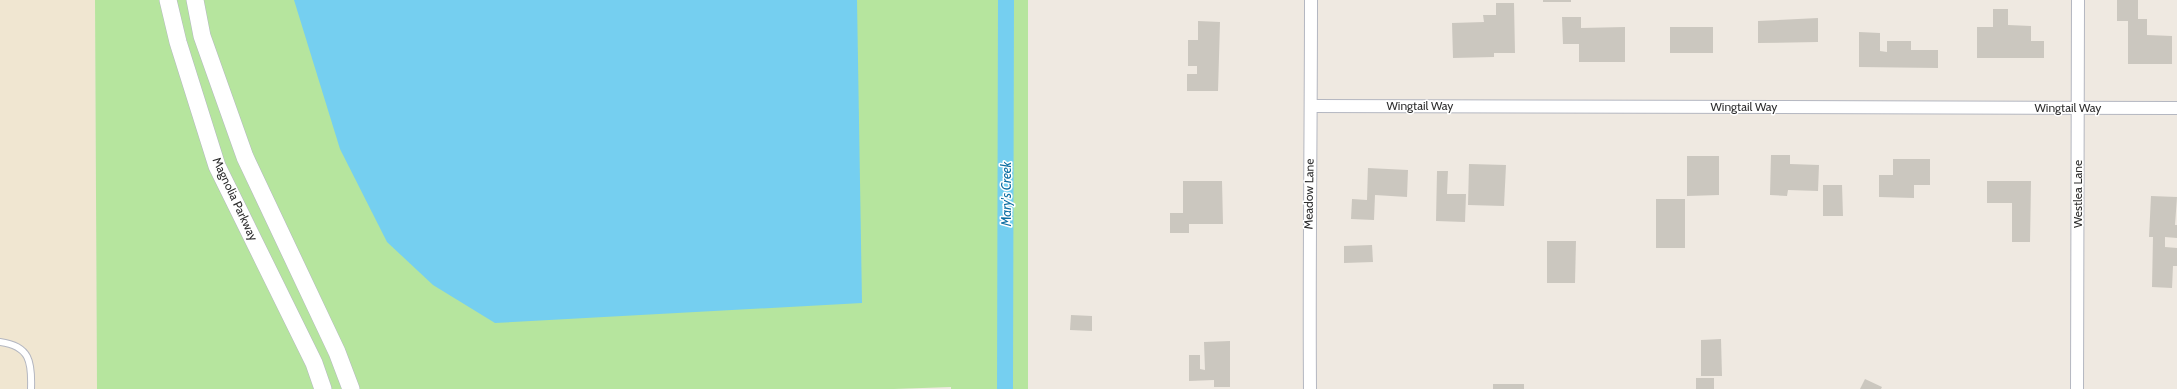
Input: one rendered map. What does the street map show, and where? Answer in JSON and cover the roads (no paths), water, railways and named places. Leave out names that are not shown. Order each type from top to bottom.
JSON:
[{"type":"street","name":"Magnolia Parkway","points":[[168,0],[178,42],[217,166],[314,363],[323,389]]},
{"type":"street","points":[[195,0],[202,36],[245,157],[337,352],[350,389]]},
{"type":"street","name":"Meadow Lane","points":[[1310,389],[1308,233],[1311,106],[1311,0]]},
{"type":"street","name":"Westlea Lane","points":[[2077,389],[2078,0]]},
{"type":"street","points":[[191,82],[216,74]]},
{"type":"street","name":"Wingtail Way","points":[[1311,106],[2078,109],[2177,108]]},
{"type":"lane","points":[[0,342],[19,346],[29,359],[31,389]]},
{"type":"water","points":[[294,0],[857,0],[862,303],[495,323],[433,285],[387,242],[340,149]]},
{"type":"waterway","name":"Mary's Creek","points":[[1005,389],[1006,0]]}]
